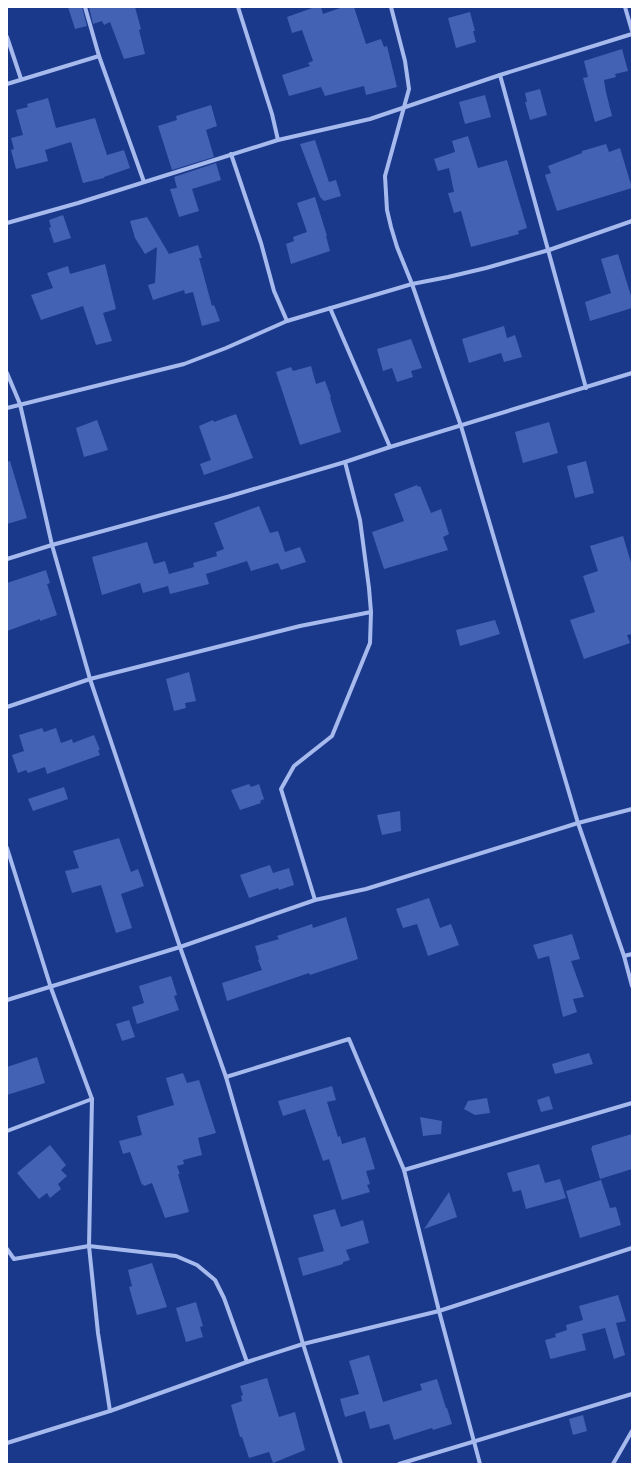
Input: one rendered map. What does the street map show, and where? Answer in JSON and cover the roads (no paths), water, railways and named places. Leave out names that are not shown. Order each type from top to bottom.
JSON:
[{"type":"street","points":[[85,7],[99,56],[144,182]]},
{"type":"street","points":[[238,7],[272,114],[278,140]]},
{"type":"street","points":[[391,7],[409,80],[408,97],[385,176],[391,227],[461,426],[578,823],[624,956],[632,986]]},
{"type":"street","points":[[7,223],[278,140],[370,119],[632,32],[625,7]]},
{"type":"street","points":[[7,37],[21,79]]},
{"type":"street","points":[[7,84],[99,56]]},
{"type":"street","points":[[500,75],[586,388]]},
{"type":"street","points":[[231,154],[261,243],[274,291],[287,321]]},
{"type":"street","points":[[7,408],[184,364],[226,348],[287,321],[412,284],[448,278],[549,250],[632,221]]},
{"type":"street","points":[[330,308],[390,447]]},
{"type":"street","points":[[7,373],[20,404],[26,436],[52,545],[90,679],[180,947],[226,1077],[303,1344],[341,1464]]},
{"type":"street","points":[[7,559],[345,462],[632,373]]},
{"type":"street","points":[[315,900],[281,789],[294,766],[332,736],[370,643],[371,612],[360,520],[345,462]]},
{"type":"street","points":[[7,707],[90,679],[285,630],[371,612]]},
{"type":"street","points":[[7,1000],[51,988],[180,947],[315,900],[366,889],[578,823],[632,809]]},
{"type":"street","points":[[7,848],[51,988],[92,1099],[89,1246],[98,1333],[110,1412]]},
{"type":"street","points":[[624,956],[632,954]]},
{"type":"street","points":[[226,1077],[349,1039],[404,1170],[439,1311],[480,1464]]},
{"type":"street","points":[[7,1131],[92,1099]]},
{"type":"street","points":[[404,1170],[632,1103]]},
{"type":"street","points":[[7,1249],[14,1259],[89,1246],[176,1256],[197,1265],[215,1280],[224,1298],[247,1362]]},
{"type":"street","points":[[7,1443],[110,1412],[247,1362],[303,1344],[439,1311],[632,1248]]},
{"type":"street","points":[[399,1464],[474,1440],[632,1394]]},
{"type":"street","points":[[613,1464],[632,1431]]}]
